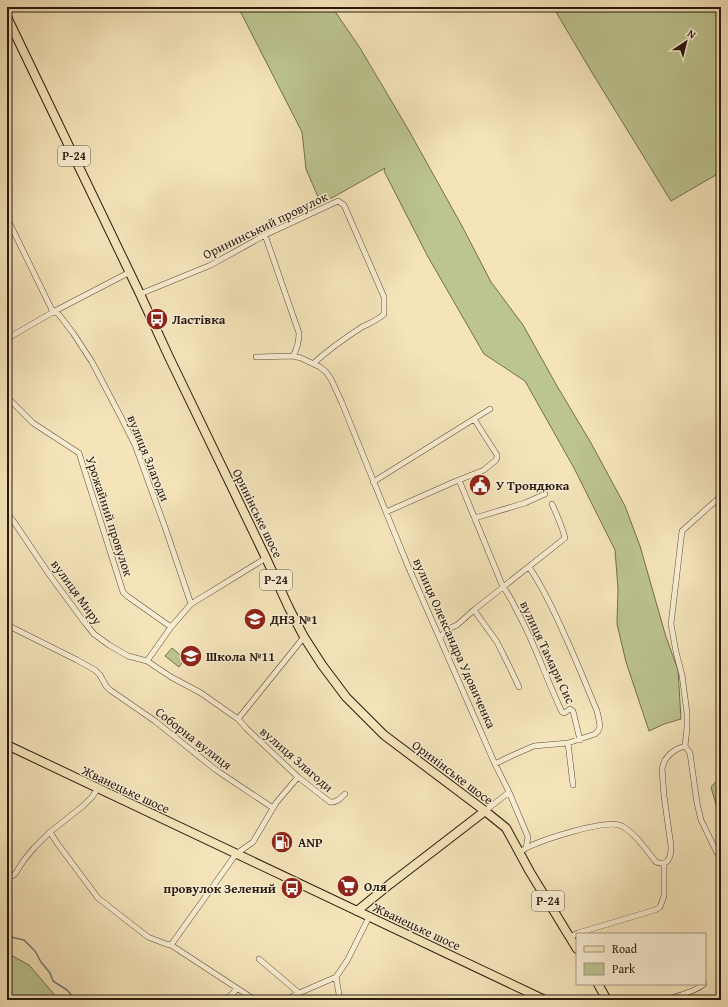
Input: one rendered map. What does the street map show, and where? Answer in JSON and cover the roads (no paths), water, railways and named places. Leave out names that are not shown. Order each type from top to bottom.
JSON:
[{"type":"main road","name":"Р-24","points":[[7,17],[140,294]]},
{"type":"main road","name":"Оринінське шосе","points":[[140,294],[289,608],[322,665],[346,697],[384,735],[485,810],[506,828],[523,850]]},
{"type":"main road","name":"Жванецьке шосе","points":[[7,745],[541,999]]},
{"type":"main road","points":[[357,912],[390,884],[485,810]]},
{"type":"main road","name":"вулиця Олександра Удовиченка","points":[[523,850],[530,872],[576,947]]},
{"type":"main road","points":[[599,985],[607,1000]]},
{"type":"street","name":"Орининський провулок","points":[[140,294],[210,265],[265,235],[338,201],[344,205],[384,297],[384,314],[362,327],[314,363]]},
{"type":"street","points":[[7,218],[53,312]]},
{"type":"street","points":[[265,235],[299,333],[297,349],[293,356]]},
{"type":"street","points":[[7,342],[10,337],[53,312],[130,272]]},
{"type":"street","name":"вулиця Злагоди","points":[[53,312],[60,316],[92,362],[135,445],[191,604]]},
{"type":"street","name":"вулиця Олександра Удовиченка","points":[[256,357],[293,356],[314,363],[326,372],[331,379],[373,482],[528,837],[523,850]]},
{"type":"street","name":"Урожайний провулок","points":[[7,397],[34,423],[79,453],[123,592],[171,627]]},
{"type":"street","points":[[373,482],[490,409]]},
{"type":"street","points":[[386,512],[484,470],[497,459],[497,455],[474,419]]},
{"type":"street","points":[[459,480],[503,587]]},
{"type":"street","points":[[475,518],[525,503],[546,494]]},
{"type":"street","points":[[721,496],[682,530],[671,624],[682,675],[687,713],[685,746],[690,753],[697,803],[701,820],[721,861]]},
{"type":"street","points":[[440,637],[448,629],[457,625],[565,538],[552,504]]},
{"type":"street","name":"вулиця Миру","points":[[7,513],[51,577],[90,629],[102,640],[128,656],[147,662]]},
{"type":"street","points":[[147,662],[171,627],[191,604],[266,558]]},
{"type":"street","points":[[495,764],[534,746],[580,740],[597,732],[599,729],[597,711],[587,686],[554,610],[540,582],[529,567]]},
{"type":"street","name":"вулиця Тамари Сис","points":[[503,587],[509,595],[528,632],[551,690],[562,712],[564,713],[570,709],[573,711],[580,740]]},
{"type":"street","points":[[474,610],[497,642],[519,687]]},
{"type":"street","name":"Соборна вулиця","points":[[7,625],[89,667],[100,675],[110,690],[155,721],[216,770],[273,808]]},
{"type":"street","points":[[238,719],[304,636]]},
{"type":"street","name":"вулиця Злагоди","points":[[147,662],[200,693],[238,719],[298,777],[332,802],[336,802],[345,794]]},
{"type":"street","points":[[568,742],[573,785]]},
{"type":"street","points":[[523,850],[537,843],[570,832],[616,824],[625,828],[634,836],[656,862],[660,864],[664,863],[668,860],[671,854],[671,846],[664,796],[662,768],[665,760],[670,754],[685,746]]},
{"type":"street","points":[[171,945],[236,854],[253,842],[279,799],[298,777]]},
{"type":"street","points":[[7,875],[12,876],[15,874],[34,848],[50,832],[83,806],[98,788]]},
{"type":"street","points":[[485,810],[509,792]]},
{"type":"street","points":[[50,832],[98,898],[148,937],[171,945],[255,1000]]},
{"type":"street","points":[[578,933],[655,910],[660,907],[664,896],[664,863]]},
{"type":"street","points":[[286,1000],[336,977],[347,961],[369,917]]},
{"type":"street","points":[[570,937],[576,934]]},
{"type":"street","points":[[259,959],[299,993]]},
{"type":"street","points":[[336,977],[340,1000]]},
{"type":"street","points":[[665,1000],[701,987],[702,985]]},
{"type":"street","points":[[226,1000],[237,989]]},
{"type":"waterway","points":[[7,938],[11,937],[24,940],[35,951],[41,962],[50,973],[53,981],[67,990],[76,1000]]},
{"type":"place","name":"Ластівка","points":[[157,319]]},
{"type":"place","name":"У Трондюка","points":[[480,485]]},
{"type":"place","name":"ДНЗ №1","points":[[255,619]]},
{"type":"place","name":"Школа №11","points":[[191,656]]},
{"type":"place","name":"ANP","points":[[282,842]]},
{"type":"place","name":"Оля","points":[[348,886]]},
{"type":"place","name":"провулок Зелений","points":[[292,888]]}]
